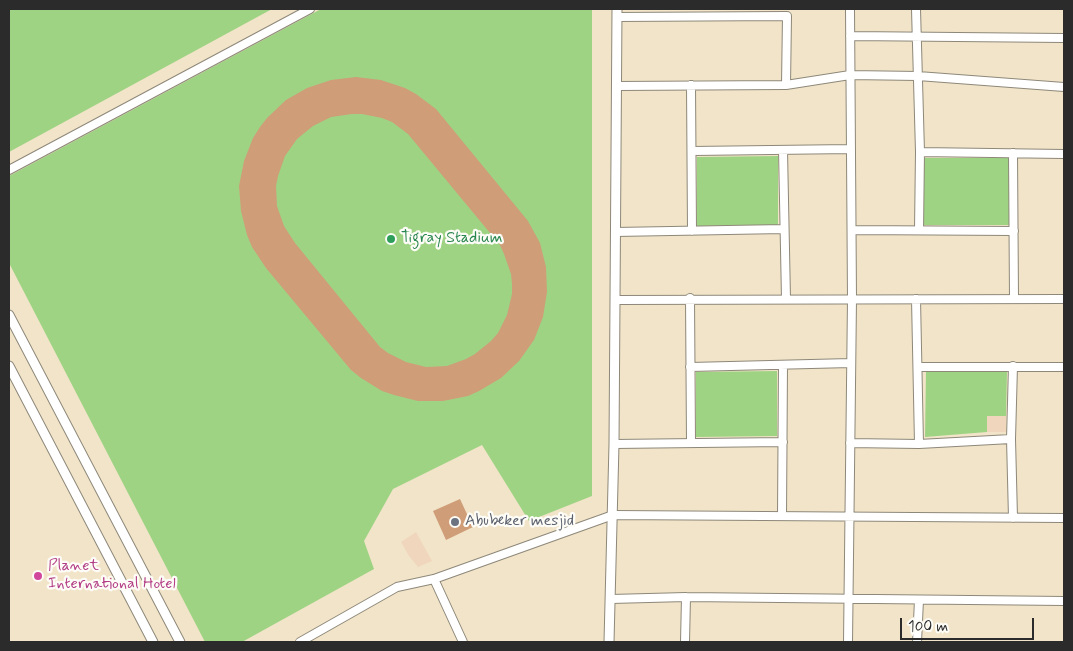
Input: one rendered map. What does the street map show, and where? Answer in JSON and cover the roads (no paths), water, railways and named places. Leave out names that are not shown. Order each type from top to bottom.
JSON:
[{"type":"street","points":[[9,170],[310,9]]},
{"type":"street","points":[[848,642],[852,364],[850,9]]},
{"type":"street","points":[[916,9],[920,152],[919,230]]},
{"type":"street","points":[[609,642],[614,444],[617,13],[777,13],[787,16],[786,85]]},
{"type":"street","points":[[850,36],[1064,38]]},
{"type":"street","points":[[616,86],[786,85],[850,75],[918,76],[1064,87]]},
{"type":"street","points":[[691,85],[692,231]]},
{"type":"street","points":[[692,151],[851,149]]},
{"type":"street","points":[[783,150],[786,299]]},
{"type":"street","points":[[920,152],[1064,154]]},
{"type":"street","points":[[1014,153],[1014,299]]},
{"type":"street","points":[[615,232],[784,229]]},
{"type":"street","points":[[852,230],[1014,230]]},
{"type":"street","points":[[615,300],[690,298],[1064,299]]},
{"type":"street","points":[[690,298],[691,442]]},
{"type":"street","points":[[916,299],[919,367],[919,444]]},
{"type":"street","points":[[9,314],[180,642]]},
{"type":"street","points":[[690,367],[852,364]]},
{"type":"street","points":[[782,516],[783,365]]},
{"type":"street","points":[[9,366],[153,642]]},
{"type":"street","points":[[1013,366],[1011,439],[1013,518]]},
{"type":"street","points":[[919,367],[1064,367]]},
{"type":"street","points":[[850,443],[919,444],[1011,439]]},
{"type":"street","points":[[614,444],[783,442]]},
{"type":"street","points":[[300,642],[397,587],[434,579],[613,515],[1064,518]]},
{"type":"street","points":[[434,579],[463,642]]},
{"type":"street","points":[[610,599],[686,597],[1064,601]]},
{"type":"street","points":[[685,642],[686,597]]},
{"type":"street","points":[[918,642],[919,600]]},
{"type":"place","name":"Tigray Stadium","points":[[391,239]]},
{"type":"place","name":"Abubeker mesjid","points":[[455,522]]},
{"type":"place","name":"Planet International Hotel","points":[[38,576]]}]
